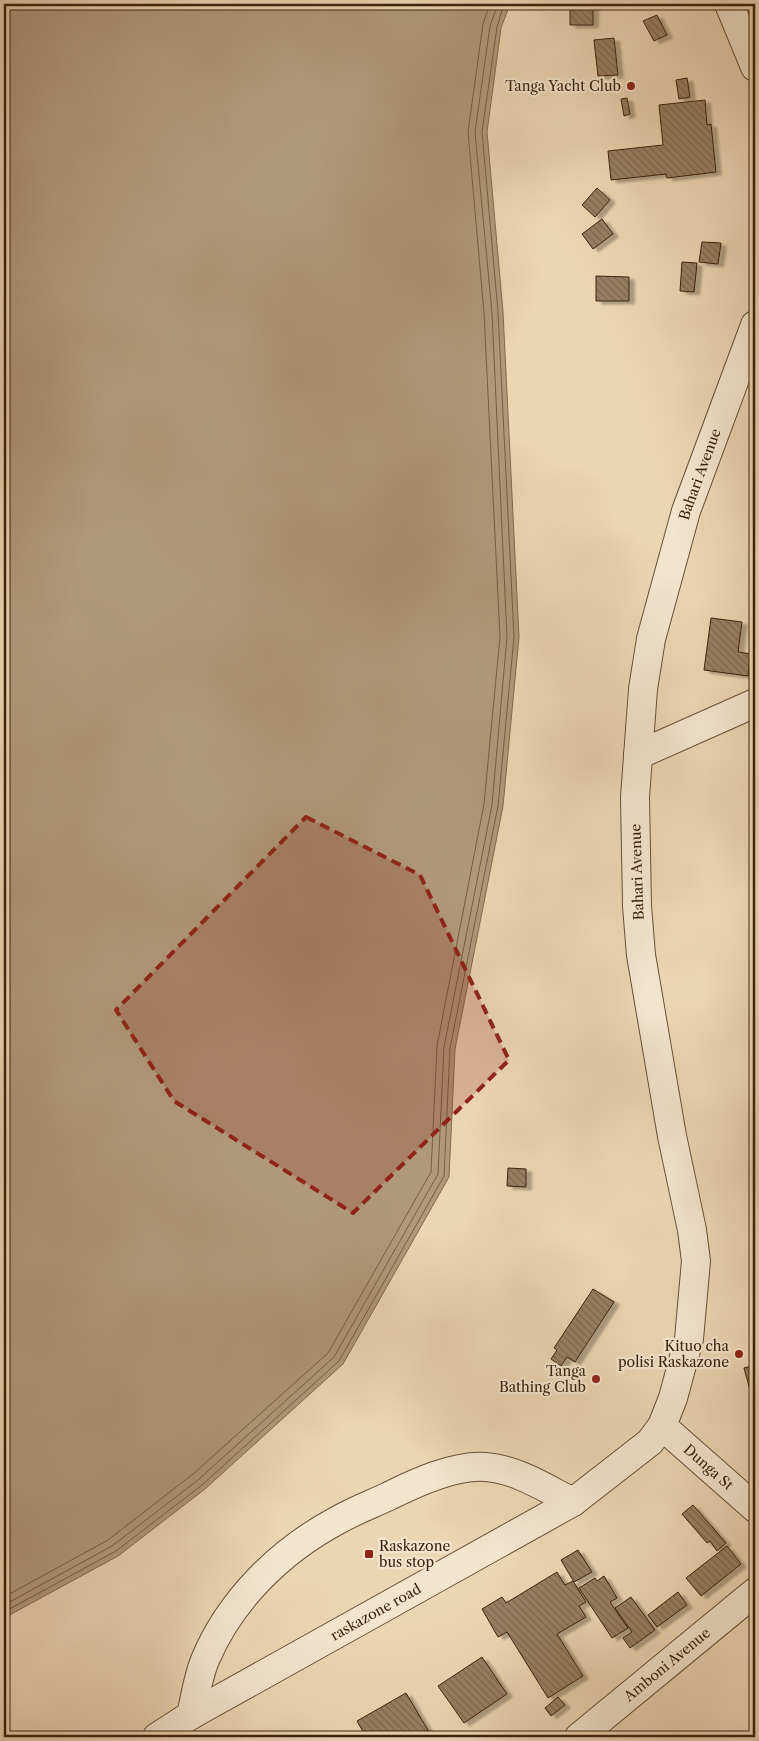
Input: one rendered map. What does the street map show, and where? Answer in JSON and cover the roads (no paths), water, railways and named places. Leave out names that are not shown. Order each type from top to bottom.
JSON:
[{"type":"street","points":[[729,4],[755,67]]},
{"type":"street","name":"Bahari Avenue","points":[[662,1426],[673,1398],[689,1340],[696,1261],[692,1230],[672,1136],[641,955],[637,906],[635,797],[643,689],[648,656],[666,581],[686,511],[755,326]]},
{"type":"street","points":[[638,756],[755,702]]},
{"type":"street","name":"raskazone road","points":[[157,1737],[191,1715],[573,1502],[650,1442],[662,1426]]},
{"type":"street","name":"Dunga St","points":[[662,1426],[755,1508]]},
{"type":"street","points":[[191,1715],[204,1662],[219,1631],[252,1585],[295,1547],[337,1520],[438,1474],[486,1466],[525,1477],[573,1502]]},
{"type":"street","name":"Amboni Avenue","points":[[579,1737],[755,1592]]},
{"type":"water","points":[[4,4],[510,4],[501,28],[487,132],[503,312],[519,637],[503,806],[455,1049],[449,1177],[343,1364],[205,1489],[118,1556],[4,1618]]},
{"type":"place","name":"Tanga Yacht Club","points":[[631,86]]},
{"type":"place","name":"Kituo cha polisi Raskazone","points":[[739,1354]]},
{"type":"place","name":"Tanga Bathing Club","points":[[596,1379]]},
{"type":"place","name":"Raskazone bus stop","points":[[369,1554]]}]
